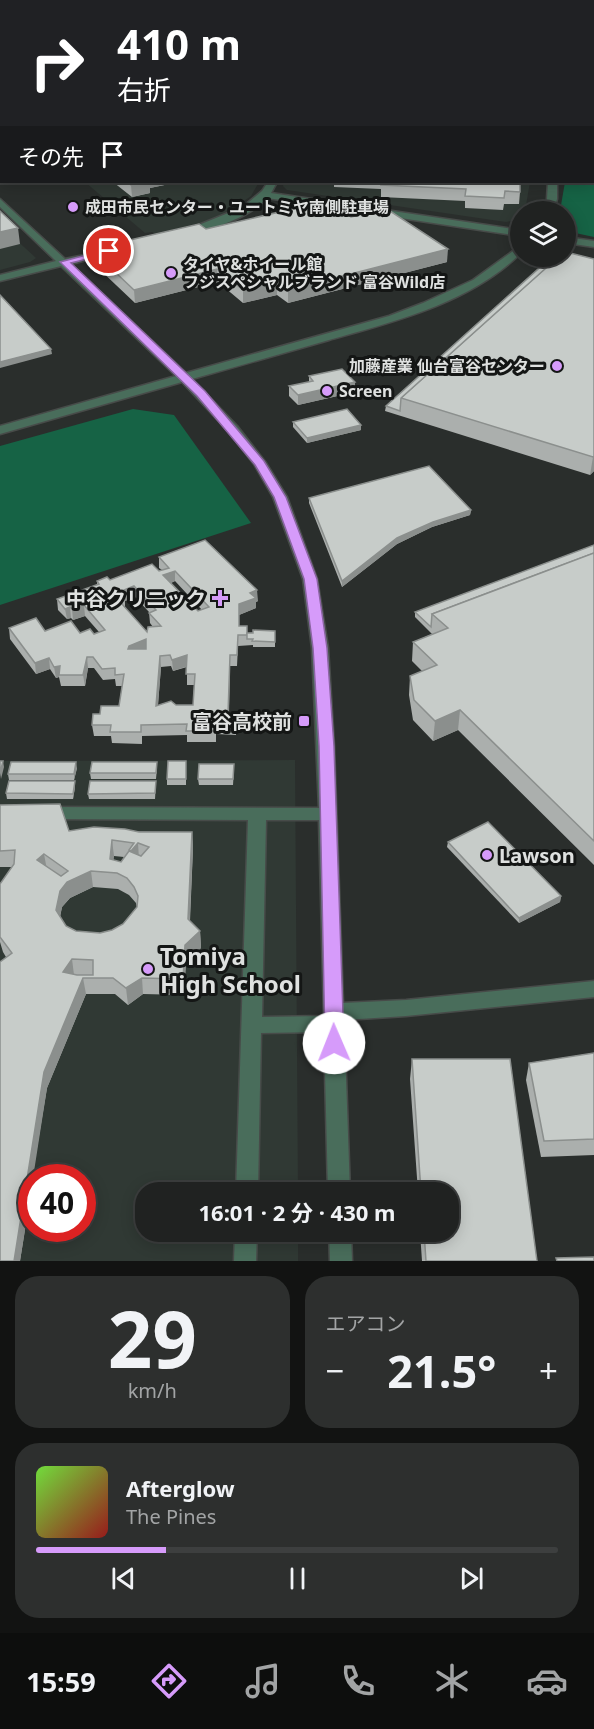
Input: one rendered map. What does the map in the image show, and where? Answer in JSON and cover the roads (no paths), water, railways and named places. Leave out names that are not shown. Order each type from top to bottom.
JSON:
[{"type":"street","points":[[171,236],[225,220],[266,195],[272,183]]},
{"type":"street","points":[[551,201],[552,183]]},
{"type":"street","points":[[266,195],[510,232]]},
{"type":"street","points":[[0,202],[185,378],[233,429],[260,463],[280,497],[310,579],[320,648],[328,814],[339,1182]]},
{"type":"street","points":[[576,241],[594,244]]},
{"type":"street","points":[[0,278],[122,248]]},
{"type":"street","points":[[0,430],[359,329],[422,308],[484,279],[510,257]]},
{"type":"street","points":[[23,813],[328,814]]},
{"type":"street","points":[[247,1182],[257,814]]},
{"type":"street","points":[[251,1025],[594,989]]},
{"type":"street","points":[[245,1261],[246,1242]]},
{"type":"street","points":[[340,1242],[341,1261]]},
{"type":"place","name":"成田市民センター・ユートミヤ南側駐車場","points":[[73,207]]},
{"type":"place","name":"タイヤ&ホイール館 フジスペシャルブランド 富谷Wild店","points":[[171,273]]},
{"type":"place","name":"加藤産業 仙台富谷センター","points":[[557,366]]},
{"type":"place","name":"Screen","points":[[327,391]]},
{"type":"place","name":"中谷クリニック","points":[[220,598]]},
{"type":"place","name":"富谷高校前","points":[[304,721]]},
{"type":"place","name":"Lawson","points":[[487,855]]},
{"type":"place","name":"Tomiya High School","points":[[148,969]]}]
